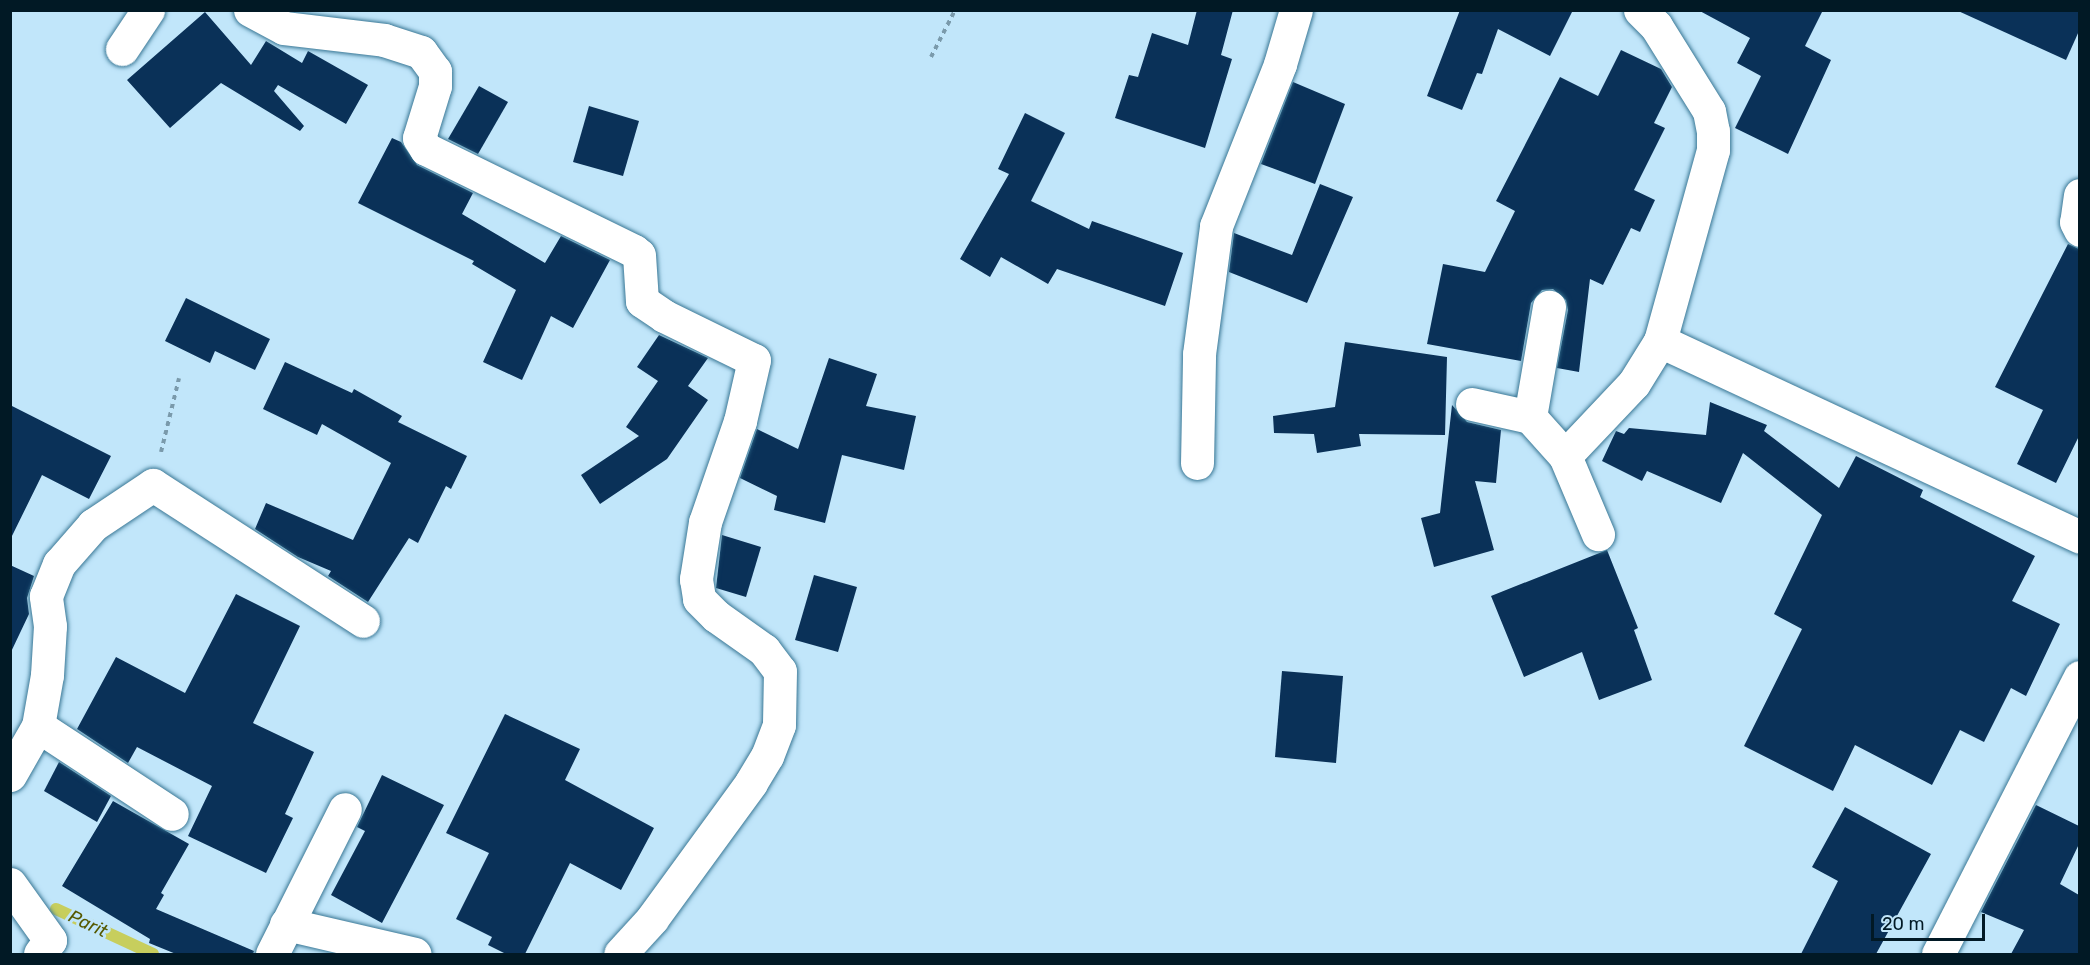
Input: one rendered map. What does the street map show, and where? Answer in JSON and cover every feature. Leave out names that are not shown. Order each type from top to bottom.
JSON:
[{"type":"street","points":[[122,49],[148,10]]},
{"type":"street","points":[[250,10],[284,28],[384,40],[421,52],[435,71],[435,86],[419,138],[426,148],[634,251],[639,255],[642,301],[664,316],[754,360],[741,421],[705,522],[696,579],[699,599],[764,650],[780,671],[779,724],[767,756],[751,783],[652,919],[620,954]]},
{"type":"street","points":[[1197,464],[1199,354],[1216,226],[1280,64],[1296,10]]},
{"type":"street","points":[[1564,456],[1634,383],[1660,341],[1713,150],[1713,131],[1709,111],[1654,16]]},
{"type":"street","points":[[2079,195],[2076,222],[2079,230]]},
{"type":"street","points":[[1530,417],[1549,307]]},
{"type":"street","points":[[1660,341],[2079,537]]},
{"type":"street","points":[[1472,404],[1530,417],[1564,456],[1598,534]]},
{"type":"street","points":[[10,775],[38,726],[47,675],[50,626],[46,596],[59,564],[93,525],[153,485],[363,621]]},
{"type":"street","points":[[1938,954],[2079,677]]},
{"type":"street","points":[[38,726],[172,814]]},
{"type":"street","points":[[272,954],[345,809]]},
{"type":"street","points":[[10,884],[54,950]]},
{"type":"street","points":[[286,924],[415,954]]},
{"type":"path","points":[[931,57],[955,10]]},
{"type":"path","points":[[153,485],[179,378]]},
{"type":"building","points":[[1197,10],[1233,10],[1221,55],[1232,59],[1205,148],[1115,118],[1129,75],[1138,77],[1152,33],[1188,45]]},
{"type":"building","points":[[1460,10],[1573,10],[1550,56],[1498,29],[1482,74],[1477,73],[1462,110],[1427,96]]},
{"type":"building","points":[[1698,10],[1823,10],[1805,46],[1831,60],[1788,154],[1735,128],[1761,76],[1737,63],[1750,38]]},
{"type":"building","points":[[1956,10],[2079,10],[2079,31],[2066,60]]},
{"type":"building","points":[[205,12],[251,65],[266,41],[302,63],[308,51],[368,85],[346,124],[278,85],[274,91],[304,126],[300,131],[221,83],[170,128],[127,80]]},
{"type":"building","points":[[1621,50],[1661,69],[1672,87],[1654,123],[1665,128],[1634,190],[1655,200],[1640,232],[1631,228],[1603,285],[1590,279],[1579,372],[1557,368],[1568,310],[1566,300],[1553,289],[1542,290],[1531,303],[1521,361],[1427,344],[1443,264],[1485,272],[1515,211],[1496,201],[1560,77],[1598,96]]},
{"type":"building","points":[[1293,82],[1345,104],[1315,184],[1261,164]]},
{"type":"building","points":[[479,86],[508,102],[478,154],[448,139]]},
{"type":"building","points":[[589,106],[639,121],[623,176],[573,162]]},
{"type":"building","points":[[1025,113],[1065,133],[1031,201],[1089,229],[1092,221],[1183,253],[1165,306],[1057,269],[1048,284],[1001,257],[990,277],[960,259],[1009,174],[998,169]]},
{"type":"building","points":[[392,138],[401,142],[417,165],[473,193],[462,214],[545,263],[561,236],[610,260],[573,328],[551,316],[522,380],[483,362],[516,290],[472,264],[474,261],[358,203]]},
{"type":"building","points":[[1320,184],[1353,197],[1307,303],[1229,272],[1234,233],[1292,255]]},
{"type":"building","points":[[2068,244],[2079,249],[2079,436],[2056,483],[2017,464],[2043,410],[1995,387]]},
{"type":"building","points":[[186,298],[270,339],[255,370],[215,351],[210,363],[165,341]]},
{"type":"building","points":[[659,335],[708,358],[688,386],[708,400],[667,459],[600,504],[581,475],[639,436],[626,427],[658,381],[637,367]]},
{"type":"building","points":[[1345,342],[1447,357],[1445,435],[1359,434],[1361,446],[1317,453],[1314,434],[1274,433],[1273,416],[1335,407]]},
{"type":"building","points":[[829,358],[877,374],[866,406],[916,416],[904,470],[842,455],[825,523],[774,510],[777,496],[740,478],[757,429],[798,449]]},
{"type":"building","points":[[285,362],[352,393],[354,389],[402,416],[398,422],[467,456],[451,489],[446,486],[418,543],[409,538],[368,602],[328,576],[331,571],[298,557],[255,529],[266,503],[353,540],[391,463],[322,424],[317,435],[263,409]]},
{"type":"building","points":[[1710,402],[1767,425],[1764,431],[1839,488],[1856,456],[1923,490],[1920,497],[2035,556],[2012,601],[2060,624],[2026,696],[2011,688],[1984,742],[1960,730],[1932,785],[1855,745],[1833,791],[1744,746],[1802,629],[1774,614],[1822,515],[1743,453],[1721,503],[1647,471],[1642,481],[1602,461],[1616,431],[1624,434],[1629,428],[1706,435]]},
{"type":"building","points":[[10,405],[111,456],[89,499],[42,475],[10,540]]},
{"type":"building","points":[[1452,405],[1467,422],[1501,430],[1496,483],[1475,481],[1494,550],[1434,567],[1421,518],[1440,513]]},
{"type":"building","points":[[722,535],[761,547],[746,597],[716,588]]},
{"type":"building","points":[[1607,550],[1638,628],[1634,630],[1652,680],[1599,700],[1582,652],[1524,677],[1491,596]]},
{"type":"building","points":[[10,565],[34,576],[27,598],[29,614],[10,654]]},
{"type":"building","points":[[814,575],[857,587],[838,652],[795,640]]},
{"type":"building","points":[[236,594],[300,626],[253,723],[314,752],[285,814],[293,818],[266,873],[188,836],[212,786],[137,747],[128,763],[77,729],[116,657],[185,693]]},
{"type":"building","points":[[1282,671],[1343,676],[1336,763],[1275,757]]},
{"type":"building","points":[[505,714],[580,749],[565,780],[654,828],[621,890],[570,863],[525,954],[506,954],[488,945],[492,937],[456,919],[489,853],[446,833]]},
{"type":"building","points":[[59,762],[111,796],[97,822],[44,791]]},
{"type":"building","points":[[382,775],[444,805],[382,923],[331,895],[365,831],[357,827]]},
{"type":"building","points":[[113,801],[189,844],[161,893],[164,895],[156,909],[254,951],[253,954],[176,954],[149,943],[150,939],[62,886]]},
{"type":"building","points":[[2036,805],[2079,826],[2079,844],[2060,884],[2079,895],[2079,954],[2011,954],[2024,930],[1981,912]]},
{"type":"building","points":[[1845,807],[1931,854],[1876,954],[1801,954],[1838,881],[1812,867]]},
{"type":"waterway","name":"Parit","points":[[56,909],[153,954]]}]
